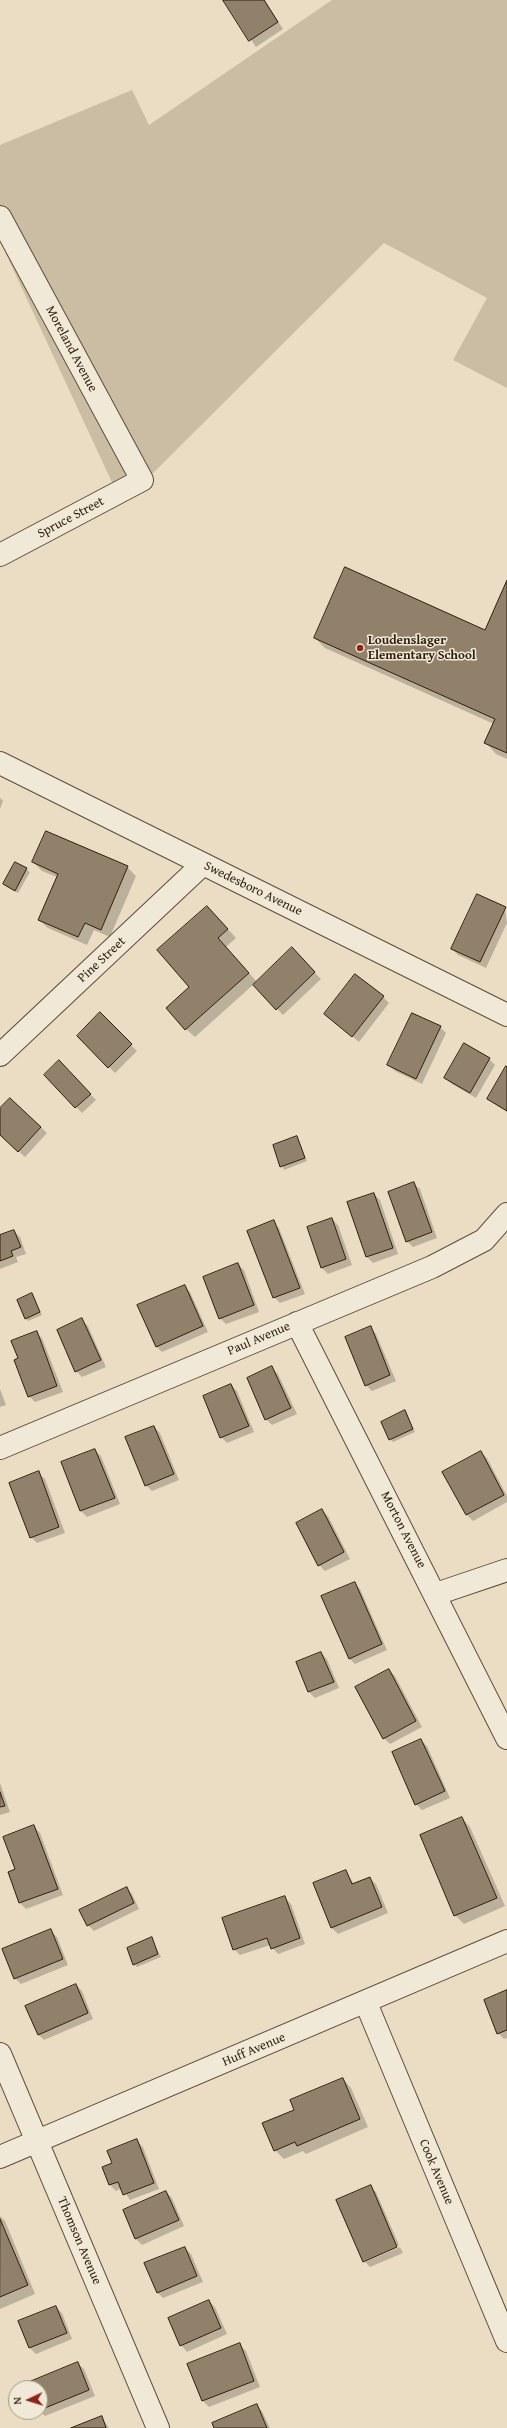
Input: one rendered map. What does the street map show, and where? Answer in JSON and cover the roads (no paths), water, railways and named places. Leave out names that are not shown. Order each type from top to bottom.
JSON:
[{"type":"street","name":"Moreland Avenue","points":[[0,217],[142,480]]},
{"type":"street","name":"Spruce Street","points":[[0,555],[142,480]]},
{"type":"street","name":"Swedesboro Avenue","points":[[0,763],[203,864],[505,1010]]},
{"type":"street","name":"Pine Street","points":[[0,1055],[203,864]]},
{"type":"street","name":"Paul Avenue","points":[[0,1448],[432,1267],[484,1240],[507,1214]]},
{"type":"street","name":"Morton Avenue","points":[[297,1323],[436,1594],[507,1738]]},
{"type":"street","points":[[436,1594],[507,1570]]},
{"type":"street","name":"Huff Avenue","points":[[0,2157],[366,2003],[507,1941]]},
{"type":"street","name":"Cook Avenue","points":[[366,2003],[507,2341]]},
{"type":"street","name":"Thomson Avenue","points":[[0,2054],[158,2428]]},
{"type":"place","name":"Loudenslager Elementary School","points":[[360,648]]}]
